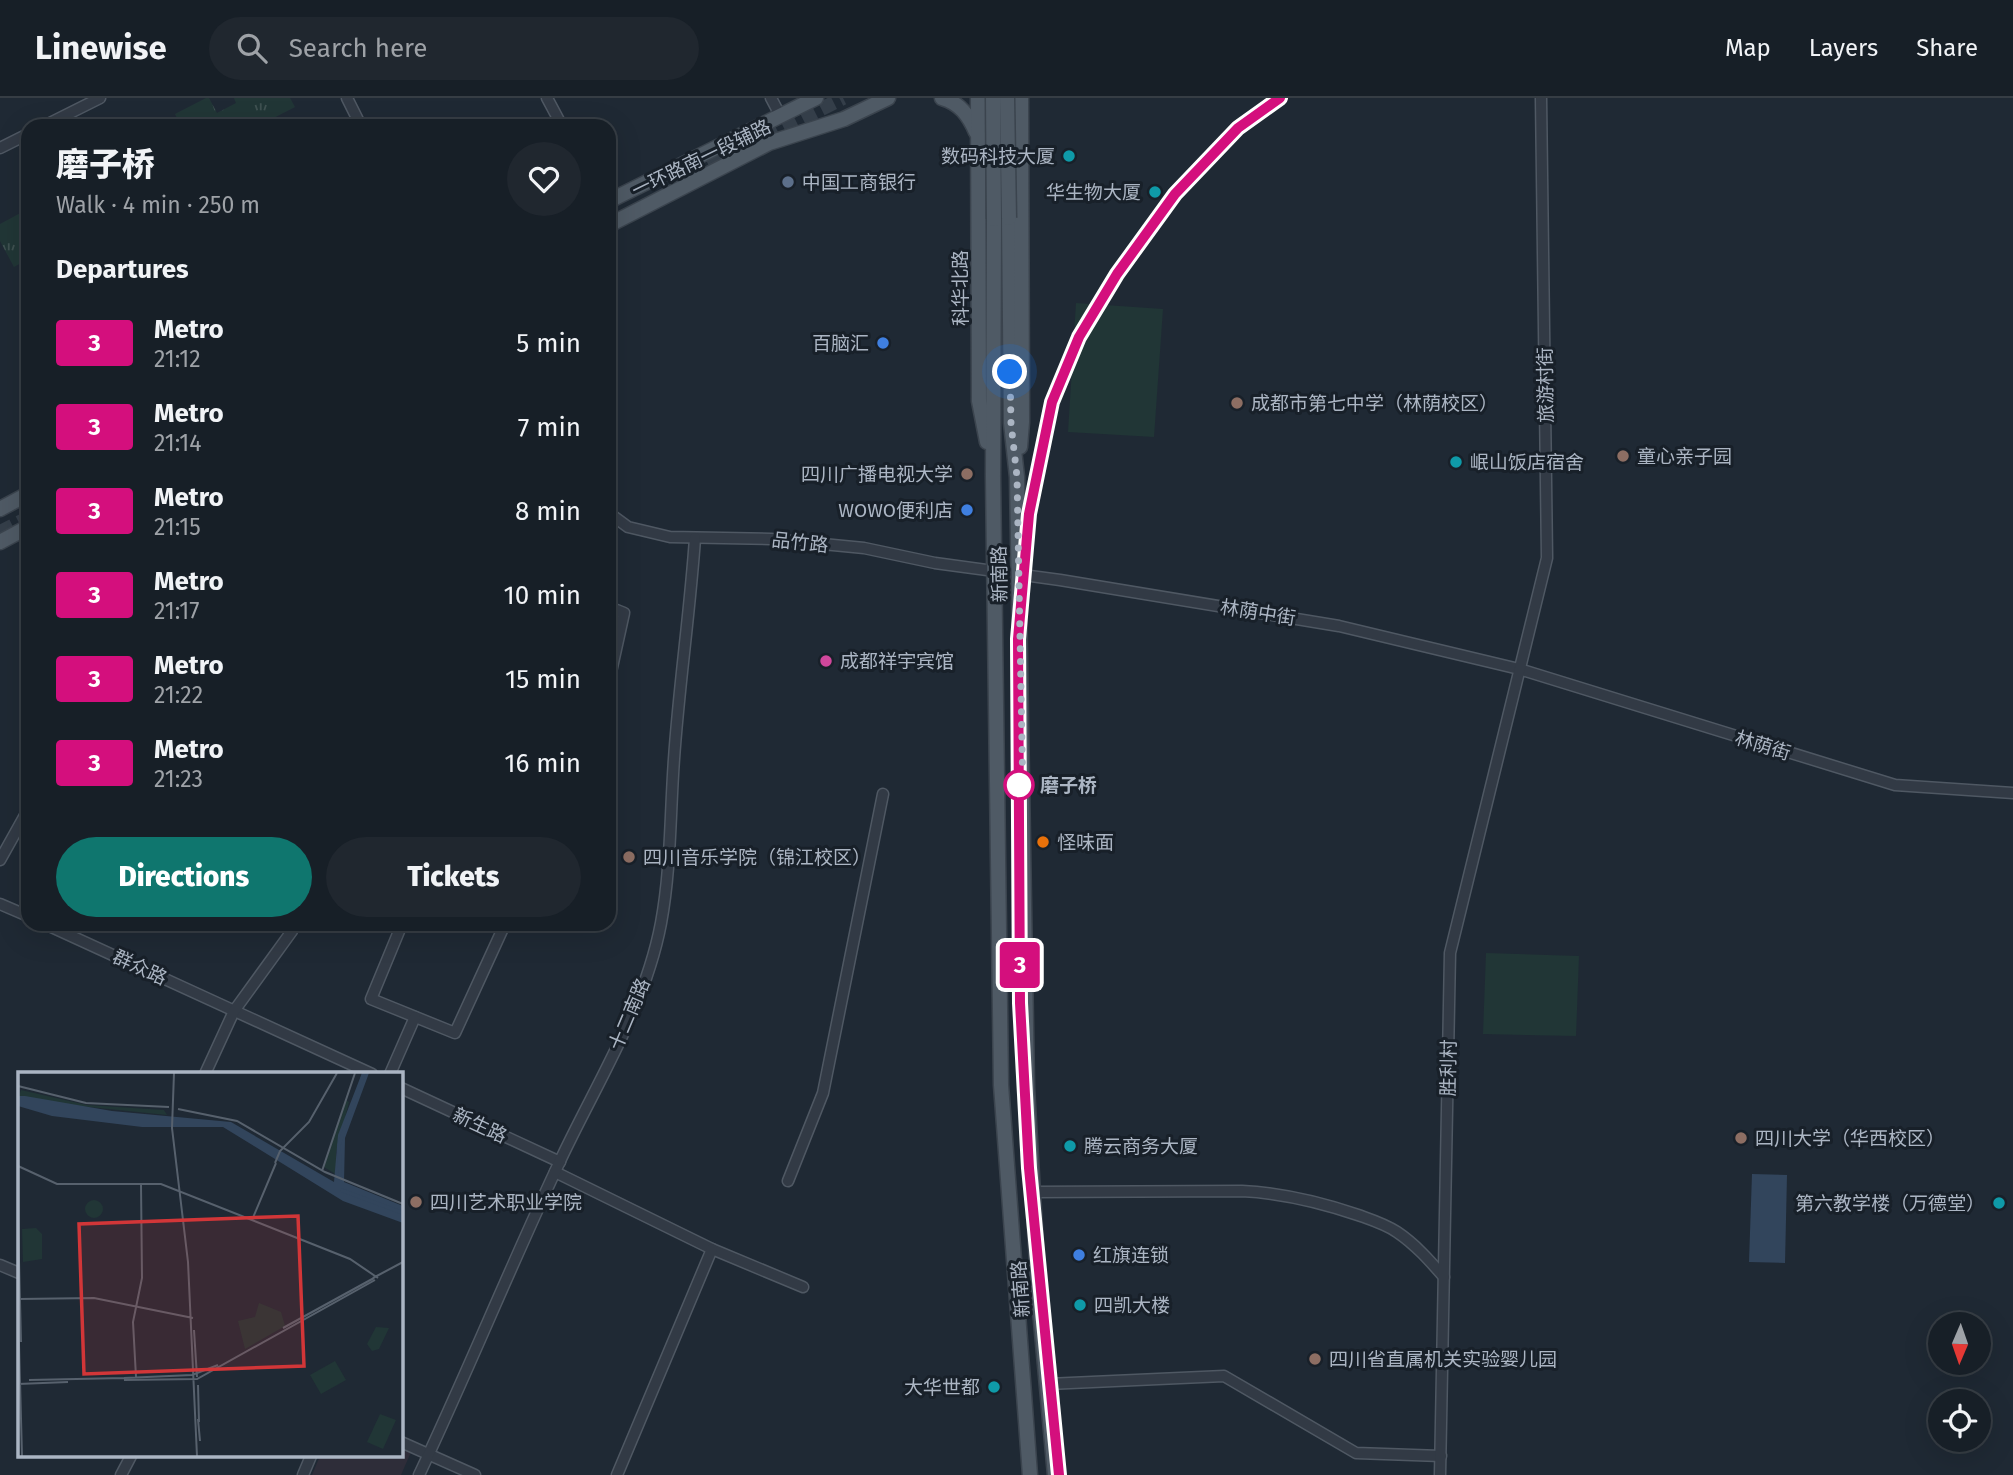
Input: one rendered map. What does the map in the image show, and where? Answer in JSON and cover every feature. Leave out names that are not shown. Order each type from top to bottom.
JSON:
[{"type":"main road","name":"一环路南一段辅路","points":[[616,197],[816,98]]},
{"type":"main road","name":"一环路南一段辅路","points":[[616,221],[769,142],[844,119],[888,98]]},
{"type":"main road","points":[[942,98],[965,111],[978,138]]},
{"type":"main road","name":"科华北路","points":[[978,98],[979,401],[993,477]]},
{"type":"main road","points":[[993,98],[1002,218]]},
{"type":"main road","points":[[1002,218],[1007,98]]},
{"type":"main road","points":[[1017,477],[1022,422],[1021,98]]},
{"type":"main road","points":[[1021,114],[1027,98]]},
{"type":"main road","points":[[979,184],[985,160],[999,155],[1015,160],[1020,184]]},
{"type":"main road","name":"新南路","points":[[1002,218],[1011,423],[1017,477],[1027,1088],[1039,1299],[1055,1475]]},
{"type":"main road","name":"新南路","points":[[1002,218],[993,477],[1001,1085],[1030,1475]]},
{"type":"main road","points":[[0,509],[21,498]]},
{"type":"main road","points":[[0,542],[21,531]]},
{"type":"street","points":[[56,119],[86,101],[100,98]]},
{"type":"street","points":[[347,98],[358,119]]},
{"type":"street","points":[[547,98],[558,119]]},
{"type":"street","points":[[771,98],[780,115]]},
{"type":"street","name":"旅游村街","points":[[1519,669],[1547,558],[1541,98]]},
{"type":"street","points":[[0,148],[21,138]]},
{"type":"street","name":"品竹路","points":[[616,518],[628,527],[670,537],[771,539],[864,548],[995,572]]},
{"type":"street","name":"十二南路","points":[[419,1475],[557,1167],[645,982],[661,923],[670,844],[679,705],[695,538]]},
{"type":"street","name":"林荫中街","points":[[995,572],[1339,626],[1519,669]]},
{"type":"street","points":[[616,610],[624,613],[616,649]]},
{"type":"street","name":"林荫街","points":[[1519,669],[1895,785],[2013,793]]},
{"type":"street","name":"胜利村","points":[[1440,1475],[1450,953],[1519,669]]},
{"type":"street","points":[[788,1181],[823,1093],[883,794]]},
{"type":"street","points":[[0,860],[21,822]]},
{"type":"street","points":[[0,904],[21,913]]},
{"type":"street","name":"群众路","points":[[60,931],[234,1011]]},
{"type":"street","points":[[206,1072],[234,1011],[292,931]]},
{"type":"street","points":[[399,931],[371,999],[455,1033],[502,931]]},
{"type":"street","points":[[234,1011],[368,1072]]},
{"type":"street","points":[[391,1072],[415,1017]]},
{"type":"street","name":"新生路","points":[[402,1088],[712,1249],[803,1287]]},
{"type":"street","points":[[1033,1192],[1242,1191],[1264,1192],[1321,1203],[1383,1224],[1426,1257],[1444,1277]]},
{"type":"street","points":[[617,1475],[712,1249]]},
{"type":"street","points":[[0,1265],[18,1273]]},
{"type":"street","points":[[1048,1384],[1224,1376],[1356,1453],[1441,1456]]},
{"type":"street","points":[[402,1442],[475,1475]]},
{"type":"street","points":[[121,1475],[130,1458]]},
{"type":"street","points":[[303,1475],[310,1458]]},
{"type":"shaded area","points":[[402,1449],[411,1452],[401,1475],[312,1475],[319,1458],[402,1458]]},
{"type":"green space","points":[[206,98],[209,98],[217,113],[236,103],[234,98],[290,98],[295,107],[272,119],[178,119],[175,114]]},
{"type":"green space","points":[[21,213],[21,263],[14,267],[0,241],[0,224]]},
{"type":"green space","points":[[1076,303],[1163,309],[1154,437],[1068,432]]},
{"type":"green space","points":[[1486,953],[1579,956],[1576,1036],[1483,1034]]},
{"type":"water","points":[[1752,1174],[1787,1175],[1785,1263],[1749,1262]]},
{"type":"tunnel","points":[[709,166],[843,98]]},
{"type":"tunnel","points":[[0,532],[21,522]]},
{"type":"metro line","name":"3","points":[[1059,1475],[1029,1168],[1020,1003],[1018,639],[1029,514],[1052,402],[1079,337],[1117,274],[1175,194],[1238,128],[1280,98]]},
{"type":"place","name":"数码科技大厦","points":[[1069,156]]},
{"type":"place","name":"中国工商银行","points":[[788,182]]},
{"type":"place","name":"华生物大厦","points":[[1155,192]]},
{"type":"place","name":"百脑汇","points":[[883,343]]},
{"type":"place","name":"成都市第七中学（林荫校区）","points":[[1237,403]]},
{"type":"place","name":"童心亲子园","points":[[1623,456]]},
{"type":"place","name":"岷山饭店宿舍","points":[[1456,462]]},
{"type":"place","name":"四川广播电视大学","points":[[967,474]]},
{"type":"place","name":"WOWO便利店","points":[[967,510]]},
{"type":"place","name":"成都祥宇宾馆","points":[[826,661]]},
{"type":"place","name":"磨子桥","points":[[1019,785]]},
{"type":"place","name":"怪味面","points":[[1043,842]]},
{"type":"place","name":"四川音乐学院（锦江校区）","points":[[629,857]]},
{"type":"place","name":"四川大学（华西校区）","points":[[1741,1138]]},
{"type":"place","name":"腾云商务大厦","points":[[1070,1146]]},
{"type":"place","name":"四川艺术职业学院","points":[[416,1202]]},
{"type":"place","name":"第六教学楼（万德堂）","points":[[1999,1203]]},
{"type":"place","name":"红旗连锁","points":[[1079,1255]]},
{"type":"place","name":"四凯大楼","points":[[1080,1305]]},
{"type":"place","name":"四川省直属机关实验婴儿园","points":[[1315,1359]]},
{"type":"place","name":"大华世都","points":[[994,1387]]},
{"type":"route","points":[[1010,372],[1011,423],[1017,477],[1023,797],[1019,785]]}]
